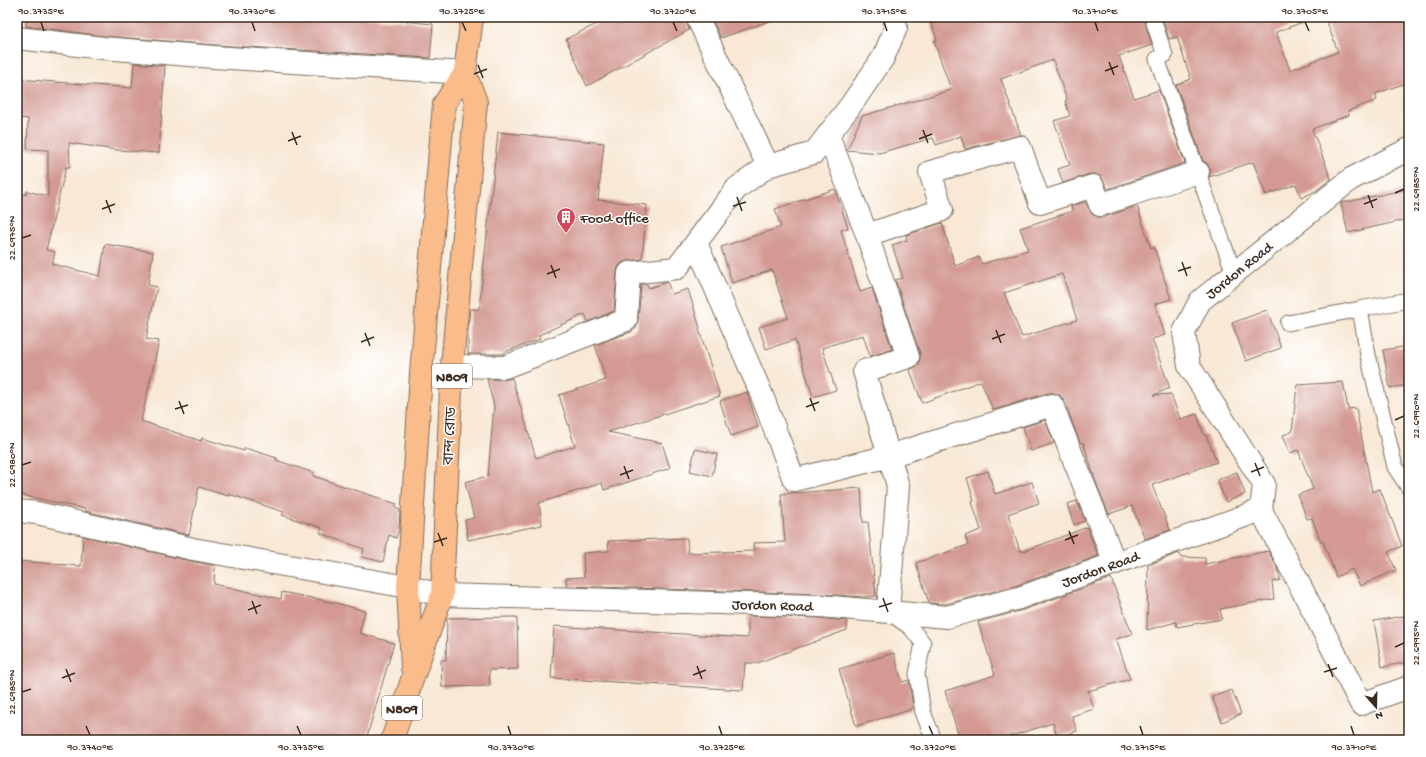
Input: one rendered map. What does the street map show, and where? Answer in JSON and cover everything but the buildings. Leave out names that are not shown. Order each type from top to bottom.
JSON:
[{"type":"highway","name":"বান্দ রোড","points":[[412,677],[408,587],[421,373],[444,104],[465,73],[472,17]]},
{"type":"highway","name":"বান্দ রোড","points":[[392,740],[412,677],[442,595],[452,366],[476,102],[465,73]]},
{"type":"street","points":[[697,17],[768,166]]},
{"type":"street","points":[[452,366],[505,367],[626,320],[629,273],[677,268],[737,188],[768,166],[814,153],[851,105],[884,58],[896,28],[894,17]]},
{"type":"street","points":[[17,38],[104,48],[214,57],[465,73]]},
{"type":"street","points":[[828,135],[867,235],[908,357],[864,371],[898,486],[888,611]]},
{"type":"street","points":[[867,235],[942,210],[930,172],[1020,147],[1040,203],[1093,186],[1100,205],[1198,172]]},
{"type":"street","name":"Jordon Road","points":[[17,511],[37,513],[193,549],[408,587],[442,595],[820,606],[947,617],[1019,598],[1261,510],[1264,484],[1189,366],[1184,332],[1200,301],[1234,273],[1351,179],[1409,149]]},
{"type":"street","points":[[696,243],[762,393],[794,480],[889,456],[1052,405],[1115,563]]},
{"type":"street","points":[[1261,510],[1362,704],[1409,687]]},
{"type":"lane","points":[[1152,17],[1165,55],[1157,59],[1234,273]]},
{"type":"lane","points":[[1288,323],[1409,300]]},
{"type":"lane","points":[[1360,309],[1368,355],[1395,467],[1409,488]]},
{"type":"lane","points":[[888,611],[911,628],[923,643],[917,674],[923,712],[934,740]]},
{"type":"place","name":"Food office","points":[[566,234]]}]
